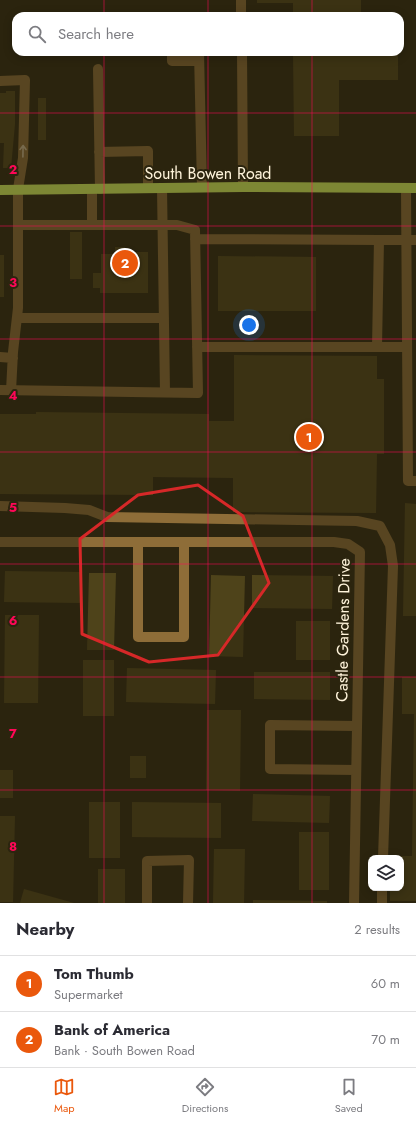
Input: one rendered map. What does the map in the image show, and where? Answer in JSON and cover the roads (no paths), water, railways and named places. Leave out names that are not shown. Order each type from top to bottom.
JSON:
[{"type":"main road","name":"South Bowen Road","points":[[0,190],[202,187],[411,188]]},
{"type":"lane","points":[[241,0],[241,12]]},
{"type":"lane","points":[[172,56],[172,61],[199,57],[202,187]]},
{"type":"lane","points":[[242,56],[243,187]]},
{"type":"lane","points":[[92,225],[99,152],[98,69]]},
{"type":"lane","points":[[0,81],[25,80],[23,158],[18,190],[17,318],[11,390]]},
{"type":"lane","points":[[99,152],[148,151],[148,188]]},
{"type":"lane","points":[[162,188],[165,392]]},
{"type":"lane","points":[[411,188],[411,323],[407,347],[412,368],[412,442],[408,481],[416,480]]},
{"type":"lane","points":[[0,390],[198,393],[195,230],[177,225],[18,225]]},
{"type":"lane","points":[[195,240],[411,240]]},
{"type":"lane","points":[[377,347],[379,240]]},
{"type":"lane","points":[[17,318],[164,318]]},
{"type":"lane","points":[[197,347],[407,347]]},
{"type":"lane","points":[[0,357],[13,358]]},
{"type":"lane","points":[[0,506],[90,510],[107,517],[357,521],[380,526],[390,545],[393,566],[383,855]]},
{"type":"lane","name":"Castle Gardens Drive","points":[[0,542],[334,542],[348,544],[360,552],[354,903]]},
{"type":"lane","points":[[138,543],[138,637],[184,637],[184,543]]},
{"type":"lane","points":[[356,770],[270,769],[270,724],[357,726]]},
{"type":"lane","points":[[147,903],[147,861],[189,860],[188,903]]},
{"type":"lane","points":[[382,891],[382,903]]},
{"type":"place","name":"Bank of America","points":[[125,263]]},
{"type":"place","name":"Tom Thumb","points":[[309,437]]}]
